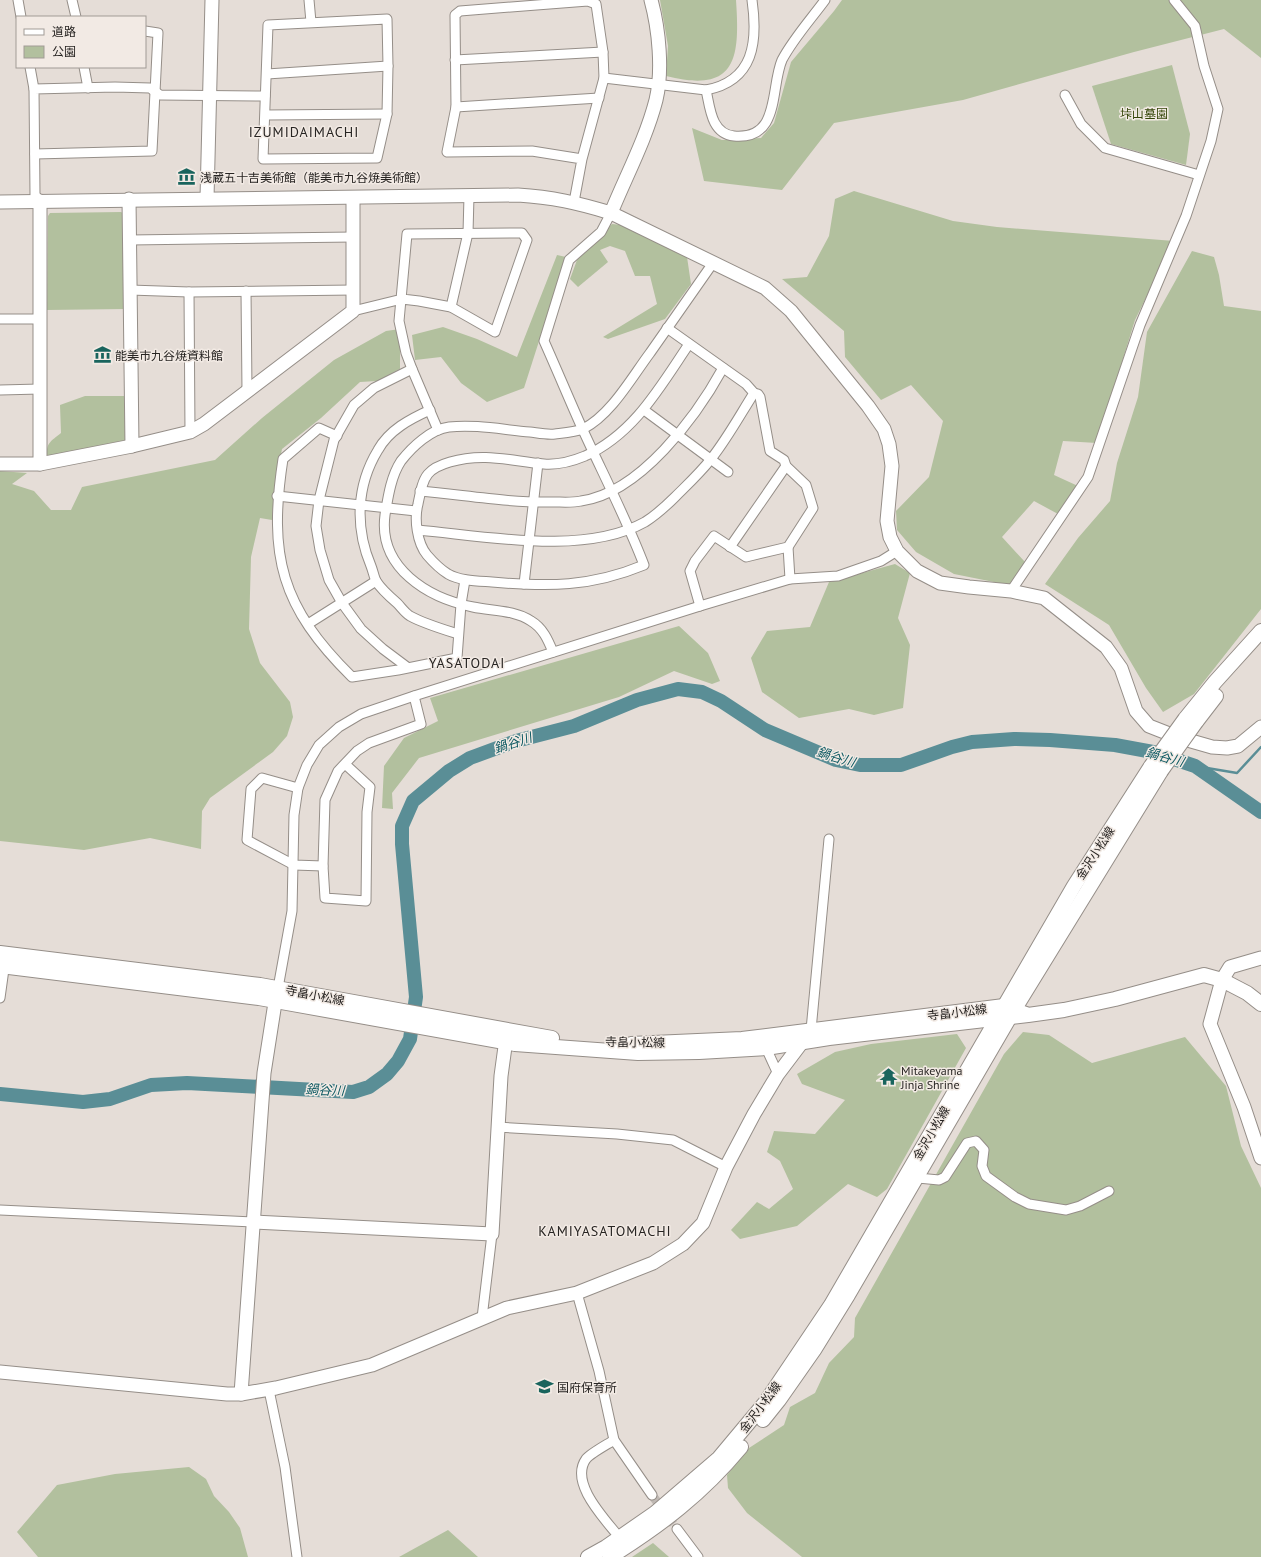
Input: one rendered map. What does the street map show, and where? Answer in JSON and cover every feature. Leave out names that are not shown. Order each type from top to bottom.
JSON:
[{"type":"main road","name":"金沢小松線","points":[[610,1557],[661,1524],[695,1496],[725,1466],[779,1400],[848,1295],[918,1178],[1074,886],[1191,721],[1215,682],[1261,631]]},
{"type":"main road","name":"金沢小松線","points":[[1191,721],[1220,691],[1261,644]]},
{"type":"main road","name":"寺畠小松線","points":[[2,960],[277,994],[506,1037],[638,1054],[766,1048],[1006,1013]]},
{"type":"main road","name":"寺畠小松線","points":[[506,1037],[638,1044],[742,1039],[811,1030],[1006,1013],[1028,1015],[1116,999],[1204,975],[1222,980],[1248,993],[1261,1004]]},
{"type":"main road","name":"金沢小松線","points":[[588,1557],[654,1513],[718,1458],[765,1402],[831,1305],[1006,1013]]},
{"type":"street","points":[[18,0],[21,16]]},
{"type":"street","points":[[72,0],[76,16]]},
{"type":"street","points":[[207,198],[212,0]]},
{"type":"street","points":[[309,0],[311,22]]},
{"type":"street","points":[[651,0],[657,20],[659,50],[656,98],[645,133],[611,213],[601,232],[570,260],[544,341],[582,429],[594,450],[630,528],[644,565],[606,579],[583,583],[552,585],[465,580],[449,575],[421,548],[416,510],[420,491],[428,474],[442,464],[466,457],[484,456],[538,463],[568,462],[586,456],[594,450],[615,439],[644,410],[689,344]]},
{"type":"street","points":[[604,78],[706,90],[717,88],[727,83],[740,74],[748,61],[755,33],[752,0]]},
{"type":"street","points":[[706,90],[713,120],[718,129],[730,136],[742,136],[761,129],[770,116],[782,61],[825,0]]},
{"type":"street","points":[[1011,591],[1088,476],[1140,325],[1186,216],[1211,141],[1218,109],[1204,66],[1195,26],[1174,0]]},
{"type":"street","points":[[574,202],[582,159],[604,78],[603,52],[596,4],[588,1],[508,4],[460,11],[455,15],[456,107],[447,152],[532,151],[582,159]]},
{"type":"street","points":[[387,19],[387,114],[376,158],[263,159],[266,115],[265,96],[268,25],[311,22],[387,19]]},
{"type":"street","points":[[35,154],[152,151],[158,33],[146,31]]},
{"type":"street","points":[[455,60],[603,52]]},
{"type":"street","points":[[267,74],[388,66]]},
{"type":"street","points":[[30,68],[34,89],[35,195],[40,201],[40,464]]},
{"type":"street","points":[[84,68],[88,88]]},
{"type":"street","points":[[34,89],[150,88],[160,96],[265,96]]},
{"type":"street","points":[[1065,95],[1081,124],[1105,148],[1199,175]]},
{"type":"street","points":[[456,107],[599,98]]},
{"type":"street","points":[[266,115],[387,114]]},
{"type":"street","points":[[0,202],[207,198],[353,198],[518,194],[551,197],[611,213],[765,288],[791,311],[884,428],[890,444],[892,466],[886,521],[890,537],[897,551],[917,571],[940,583],[1011,591],[1044,598],[1106,647],[1121,668],[1136,711],[1149,726],[1177,737],[1212,747],[1226,748],[1238,746],[1261,727]]},
{"type":"street","points":[[451,307],[468,233],[468,196]]},
{"type":"street","points":[[353,198],[353,311]]},
{"type":"street","points":[[129,199],[132,446]]},
{"type":"street","points":[[0,464],[40,464],[132,446],[190,432],[204,424],[353,311],[402,299],[451,307],[495,332],[527,240],[522,233],[407,234],[402,299],[399,321],[406,353],[438,430]]},
{"type":"street","points":[[130,240],[354,237]]},
{"type":"street","points":[[553,652],[541,629],[523,617],[461,604],[433,593],[418,584],[403,572],[393,559],[387,547],[385,520],[392,483],[402,461],[419,442],[438,430],[448,427],[480,427],[553,434],[582,429],[616,401],[713,263]]},
{"type":"street","points":[[130,290],[189,292],[354,290]]},
{"type":"street","points":[[246,291],[247,391]]},
{"type":"street","points":[[189,292],[190,432]]},
{"type":"street","points":[[0,319],[41,319]]},
{"type":"street","points":[[668,328],[746,384],[754,393],[758,394],[760,397],[770,451],[784,460],[786,466],[806,485],[813,508],[788,547],[790,579]]},
{"type":"street","points":[[420,491],[533,503],[580,502],[612,491],[646,467],[678,434],[707,395],[723,368]]},
{"type":"street","points":[[407,667],[383,649],[361,629],[342,603],[329,580],[320,550],[316,526],[319,500],[334,440],[354,405],[374,388],[412,369]]},
{"type":"street","points":[[0,390],[40,390]]},
{"type":"street","points":[[418,530],[529,540],[572,542],[592,540],[630,528],[644,522],[658,512],[712,458],[754,393]]},
{"type":"street","points":[[430,410],[410,419],[392,433],[378,449],[362,489],[359,504],[360,526],[365,548],[376,581],[410,615],[458,634]]},
{"type":"street","points":[[644,410],[712,458],[728,472]]},
{"type":"street","points":[[337,436],[319,428],[283,459],[277,496],[277,534],[281,566],[286,584],[308,624],[322,644],[352,677],[457,658],[461,604],[465,580]]},
{"type":"street","points":[[524,584],[538,463]]},
{"type":"street","points":[[730,547],[786,466]]},
{"type":"street","points":[[277,496],[416,510]]},
{"type":"street","points":[[700,606],[690,571],[695,561],[714,536],[746,557],[788,547]]},
{"type":"street","points":[[241,1394],[264,1073],[292,912],[294,815],[298,788],[307,765],[319,745],[339,727],[361,714],[414,696],[790,579],[838,576],[881,561],[897,551]]},
{"type":"street","points":[[308,624],[376,581]]},
{"type":"street","points":[[345,764],[370,787],[366,901],[325,898],[323,866],[325,800],[338,770],[357,751],[369,743],[421,724],[414,696]]},
{"type":"street","points":[[298,788],[262,778],[251,789],[247,840],[294,865],[323,866]]},
{"type":"street","points":[[0,1372],[227,1394],[241,1394],[269,1390],[372,1365],[507,1308],[577,1293],[653,1263],[682,1244],[703,1222],[726,1167],[778,1074],[811,1030],[829,839]]},
{"type":"street","points":[[1261,958],[1230,967],[1222,980],[1210,1024],[1241,1099],[1261,1158]]},
{"type":"street","points":[[0,998],[2,960]]},
{"type":"street","points":[[482,1318],[492,1234],[497,1127],[506,1037]]},
{"type":"street","points":[[766,1048],[778,1074]]},
{"type":"street","points":[[497,1127],[617,1134],[673,1140],[726,1167]]},
{"type":"street","points":[[918,1178],[939,1180],[945,1177],[966,1143],[976,1141],[984,1150],[982,1166],[986,1176],[1015,1197],[1029,1204],[1066,1210],[1080,1206],[1109,1192]]},
{"type":"street","points":[[0,1210],[492,1234]]},
{"type":"street","points":[[577,1293],[600,1370],[614,1440],[652,1495]]},
{"type":"street","points":[[269,1390],[285,1467],[297,1557]]},
{"type":"street","points":[[614,1440],[586,1459],[581,1482],[588,1497],[619,1537]]},
{"type":"street","points":[[678,1529],[698,1557]]},
{"type":"green space","points":[[660,0],[736,0],[737,39],[734,54],[729,66],[720,75],[707,80],[690,80],[666,76],[668,46]]},
{"type":"green space","points":[[842,0],[1261,0],[1261,58],[1224,29],[1134,52],[963,100],[834,123],[782,190],[704,181],[692,128],[722,140],[761,138],[774,123],[791,62]]},
{"type":"green space","name":"垰山墓園","points":[[1172,65],[1190,134],[1186,165],[1111,144],[1092,86]]},
{"type":"green space","points":[[854,191],[953,221],[997,227],[1174,241],[1135,320],[1097,443],[1063,441],[1054,475],[1078,486],[1058,514],[1034,501],[1002,537],[1025,562],[1009,585],[954,574],[916,552],[897,530],[896,511],[929,477],[943,421],[911,385],[881,400],[845,357],[844,331],[782,279],[807,277],[829,236],[835,199]]},
{"type":"green space","points":[[121,212],[124,214],[126,309],[47,310],[48,216],[50,213]]},
{"type":"green space","points":[[612,224],[622,225],[687,257],[691,284],[665,319],[608,339],[603,337],[657,304],[650,276],[635,276],[625,251],[610,246],[600,250],[608,262],[578,287],[570,279],[577,260]]},
{"type":"green space","points":[[1192,251],[1214,257],[1219,275],[1224,306],[1261,311],[1261,609],[1194,694],[1163,712],[1146,688],[1109,625],[1045,584],[1078,538],[1110,501],[1117,463],[1138,397],[1147,332]]},
{"type":"green space","points":[[557,255],[566,257],[524,388],[487,402],[461,383],[441,357],[415,360],[412,335],[443,327],[477,339],[517,357]]},
{"type":"green space","points":[[400,329],[400,369],[377,381],[360,382],[321,418],[282,449],[274,491],[272,520],[260,518],[251,557],[249,629],[260,663],[290,702],[293,717],[287,736],[273,752],[210,798],[202,811],[201,849],[150,838],[84,850],[0,841],[0,471],[27,473],[12,484],[34,491],[51,510],[71,510],[82,487],[215,460],[262,418],[334,360],[386,331]]},
{"type":"green space","points":[[85,396],[125,396],[127,440],[47,456],[48,445],[61,433],[60,405]]},
{"type":"green space","points":[[895,564],[910,573],[898,618],[910,645],[903,708],[874,715],[849,709],[799,718],[762,692],[751,658],[767,631],[810,627],[829,582]]},
{"type":"green space","points":[[679,626],[708,653],[720,681],[712,684],[674,671],[619,697],[419,758],[392,793],[393,809],[382,808],[384,766],[404,738],[438,721],[430,698]]},
{"type":"green space","points":[[1023,1032],[1049,1035],[1092,1063],[1185,1037],[1226,1086],[1241,1146],[1261,1188],[1261,1557],[802,1557],[747,1513],[728,1488],[727,1475],[749,1448],[784,1425],[790,1407],[815,1393],[829,1363],[854,1337],[855,1318],[1004,1054]]},
{"type":"green space","points":[[957,1034],[966,1048],[887,1189],[877,1197],[848,1184],[797,1226],[740,1239],[731,1230],[757,1202],[769,1209],[793,1189],[780,1161],[767,1152],[774,1131],[815,1134],[845,1100],[802,1084],[797,1074],[835,1052],[871,1044]]},
{"type":"green space","points":[[189,1467],[206,1479],[214,1496],[229,1512],[240,1528],[248,1557],[38,1557],[17,1532],[57,1485],[115,1474]]},
{"type":"green space","points":[[448,1530],[478,1557],[399,1557]]},
{"type":"green space","points":[[653,1543],[669,1557],[632,1557]]},
{"type":"waterway","name":"鍋谷川","points":[[0,1094],[83,1102],[110,1099],[151,1085],[187,1083],[353,1092],[369,1087],[387,1074],[398,1061],[410,1039],[416,997],[402,844],[402,826],[413,801],[449,771],[470,758],[516,741],[574,726],[637,700],[678,689],[702,692],[721,701],[765,730],[836,760],[860,765],[901,765],[952,747],[972,742],[1014,739],[1115,745],[1153,752],[1195,766],[1261,812]]},
{"type":"waterway","points":[[1195,766],[1237,773],[1261,747]]},
{"type":"tunnel","points":[[652,1495],[677,1529]]},
{"type":"place","name":"浅蔵五十吉美術館（能美市九谷焼美術館）","points":[[187,177]]},
{"type":"place","name":"能美市九谷焼資料館","points":[[102,355]]},
{"type":"place","name":"Mitakeyama Jinja Shrine","points":[[888,1077]]},
{"type":"place","name":"国府保育所","points":[[544,1387]]},
{"type":"district","name":"IZUMIDAIMACHI","points":[[304,132]]},
{"type":"district","name":"YASATODAI","points":[[467,663]]},
{"type":"district","name":"KAMIYASATOMACHI","points":[[605,1231]]}]
